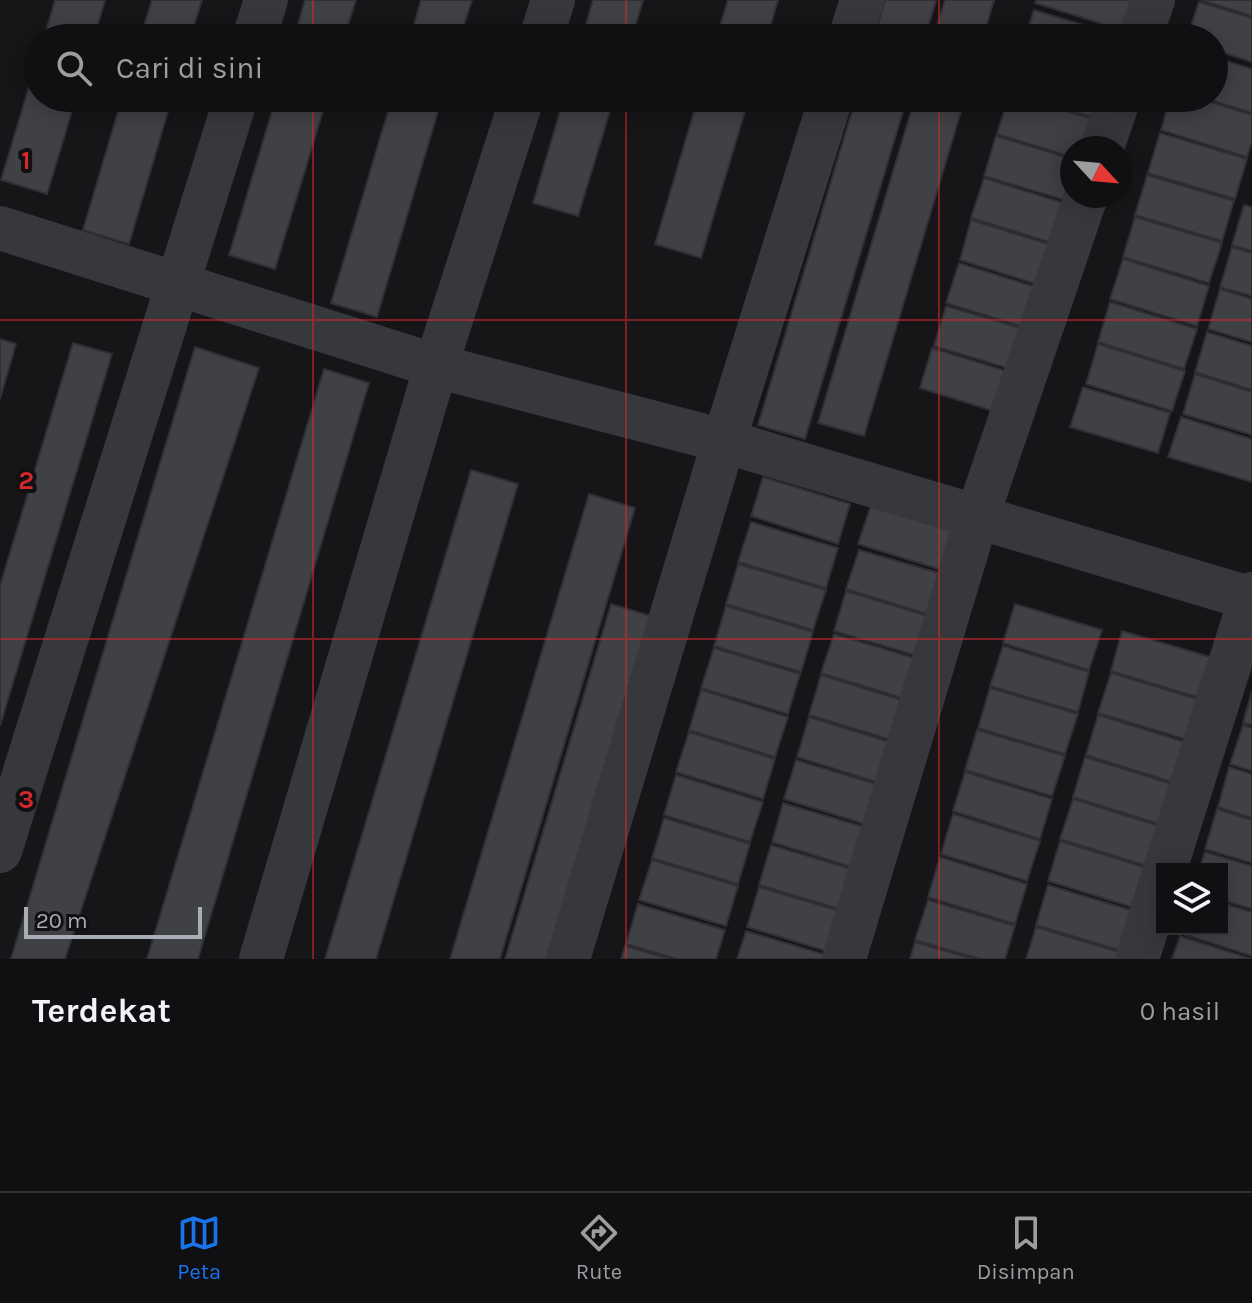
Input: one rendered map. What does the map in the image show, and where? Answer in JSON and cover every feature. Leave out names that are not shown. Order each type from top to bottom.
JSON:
[{"type":"street","points":[[258,24],[266,0]]},
{"type":"street","points":[[545,24],[553,0]]},
{"type":"street","points":[[854,24],[862,0]]},
{"type":"street","points":[[1145,24],[1153,0]]},
{"type":"street","points":[[0,851],[232,112]]},
{"type":"street","points":[[261,959],[436,366],[518,112]]},
{"type":"street","points":[[568,959],[827,112]]},
{"type":"street","points":[[1106,136],[1114,112]]},
{"type":"street","points":[[844,959],[977,517],[1082,208]]},
{"type":"street","points":[[0,228],[436,366],[724,441],[1252,597],[1167,863]]},
{"type":"street","points":[[1137,959],[1156,898]]},
{"type":"building","points":[[55,0],[105,0],[98,24],[48,24]]},
{"type":"building","points":[[152,0],[202,0],[194,24],[144,24]]},
{"type":"building","points":[[305,0],[356,0],[348,24],[298,24]]},
{"type":"building","points":[[421,0],[472,0],[464,24],[414,24]]},
{"type":"building","points":[[593,0],[643,0],[636,24],[586,24]]},
{"type":"building","points":[[728,0],[778,0],[771,24],[720,24]]},
{"type":"building","points":[[885,0],[936,0],[929,24],[878,24]]},
{"type":"building","points":[[945,0],[994,0],[987,24],[937,24]]},
{"type":"building","points":[[1036,0],[1131,0],[1124,24],[1103,24],[1035,3]]},
{"type":"building","points":[[1201,0],[1252,0],[1252,16]]},
{"type":"building","points":[[1199,2],[1252,18],[1252,62],[1228,54],[1228,24],[1192,24]]},
{"type":"building","points":[[1034,10],[1080,24],[1030,24]]},
{"type":"building","points":[[1228,61],[1252,69],[1252,113],[1228,105]]},
{"type":"building","points":[[24,104],[24,112],[72,112],[47,194],[1,180]]},
{"type":"building","points":[[1228,107],[1252,115],[1252,141],[1247,157],[1161,130],[1166,112],[1228,112]]},
{"type":"building","points":[[118,112],[168,112],[129,244],[83,230]]},
{"type":"building","points":[[272,112],[323,112],[275,269],[229,255]]},
{"type":"building","points":[[388,112],[438,112],[377,317],[331,303]]},
{"type":"building","points":[[560,112],[610,112],[578,216],[533,203]]},
{"type":"building","points":[[694,112],[745,112],[701,258],[655,244]]},
{"type":"building","points":[[852,112],[903,112],[805,439],[758,425]]},
{"type":"building","points":[[911,112],[961,112],[864,436],[818,423]]},
{"type":"building","points":[[1004,112],[1069,112],[1096,120],[1091,136],[1060,136],[1060,153],[997,134]]},
{"type":"building","points":[[1076,112],[1098,112],[1096,118]]},
{"type":"building","points":[[1160,133],[1247,159],[1235,199],[1148,173]]},
{"type":"building","points":[[996,136],[1060,155],[1060,199],[984,176]]},
{"type":"building","points":[[1147,175],[1234,201],[1222,241],[1135,215]]},
{"type":"building","points":[[984,178],[1060,202],[1060,208],[1069,208],[1059,245],[971,218]]},
{"type":"building","points":[[1244,205],[1252,207],[1252,251],[1232,245]]},
{"type":"building","points":[[1135,217],[1222,243],[1209,283],[1123,257]]},
{"type":"building","points":[[971,220],[1058,247],[1046,287],[960,260]]},
{"type":"building","points":[[1232,247],[1252,253],[1252,296],[1220,287]]},
{"type":"building","points":[[1123,259],[1209,286],[1197,326],[1110,299]]},
{"type":"building","points":[[959,263],[1045,290],[1034,330],[946,303]]},
{"type":"building","points":[[1220,289],[1252,299],[1252,342],[1208,329]]},
{"type":"building","points":[[1110,302],[1197,329],[1184,369],[1098,342]]},
{"type":"building","points":[[946,306],[1034,332],[1021,372],[934,346]]},
{"type":"building","points":[[1207,332],[1252,346],[1252,390],[1195,372]]},
{"type":"building","points":[[0,339],[16,344],[0,399]]},
{"type":"building","points":[[73,343],[112,354],[0,726],[0,586]]},
{"type":"building","points":[[1098,344],[1185,371],[1172,411],[1086,384]]},
{"type":"building","points":[[195,347],[259,368],[65,959],[11,959]]},
{"type":"building","points":[[932,348],[1019,375],[1006,415],[920,388]]},
{"type":"building","points":[[324,369],[369,383],[198,959],[147,959]]},
{"type":"building","points":[[1195,374],[1252,392],[1252,435],[1183,414]]},
{"type":"building","points":[[1083,387],[1170,413],[1158,453],[1070,427]]},
{"type":"building","points":[[1181,417],[1252,439],[1252,482],[1168,457]]},
{"type":"building","points":[[471,470],[518,484],[376,959],[325,959]]},
{"type":"building","points":[[763,477],[850,504],[838,544],[751,516]]},
{"type":"building","points":[[589,494],[635,508],[500,959],[450,959]]},
{"type":"building","points":[[871,505],[957,531],[945,571],[858,544]]},
{"type":"building","points":[[751,522],[838,548],[826,588],[738,562]]},
{"type":"building","points":[[859,550],[946,575],[934,616],[846,589]]},
{"type":"building","points":[[738,564],[826,590],[813,630],[726,604]]},
{"type":"building","points":[[846,591],[934,618],[921,657],[834,631]]},
{"type":"building","points":[[611,604],[657,618],[555,959],[505,959]]},
{"type":"building","points":[[1015,604],[1102,630],[1089,670],[1003,643]]},
{"type":"building","points":[[726,606],[813,632],[801,672],[714,646]]},
{"type":"building","points":[[1122,631],[1210,657],[1197,697],[1111,671]]},
{"type":"building","points":[[834,634],[921,660],[909,700],[821,673]]},
{"type":"building","points":[[1003,646],[1089,672],[1078,712],[990,686]]},
{"type":"building","points":[[714,648],[800,674],[788,714],[701,688]]},
{"type":"building","points":[[1111,673],[1197,699],[1185,739],[1098,713]]},
{"type":"building","points":[[821,675],[908,702],[895,741],[809,715]]},
{"type":"building","points":[[990,688],[1078,714],[1065,754],[978,728]]},
{"type":"building","points":[[701,690],[788,717],[775,757],[689,730]]},
{"type":"building","points":[[1252,691],[1252,725],[1243,723]]},
{"type":"building","points":[[1098,715],[1185,742],[1172,782],[1086,755]]},
{"type":"building","points":[[809,717],[896,744],[883,784],[797,757]]},
{"type":"building","points":[[1243,725],[1252,728],[1252,771],[1230,764]]},
{"type":"building","points":[[977,730],[1065,756],[1052,796],[965,770]]},
{"type":"building","points":[[689,732],[775,759],[763,799],[676,772]]},
{"type":"building","points":[[1085,757],[1172,784],[1159,824],[1073,797]]},
{"type":"building","points":[[796,760],[883,786],[871,826],[784,799]]},
{"type":"building","points":[[1229,767],[1252,774],[1252,818],[1218,807]]},
{"type":"building","points":[[965,772],[1052,799],[1040,839],[953,811]]},
{"type":"building","points":[[676,775],[763,802],[750,842],[664,815]]},
{"type":"building","points":[[1073,799],[1159,826],[1147,866],[1060,839]]},
{"type":"building","points":[[783,803],[871,829],[858,869],[772,842]]},
{"type":"building","points":[[1217,809],[1252,820],[1252,863],[1205,849]]},
{"type":"building","points":[[953,814],[1040,841],[1027,881],[941,854]]},
{"type":"building","points":[[664,818],[750,844],[738,884],[652,858]]},
{"type":"building","points":[[1060,841],[1147,868],[1135,908],[1048,881]]},
{"type":"building","points":[[771,845],[858,871],[846,911],[759,885]]},
{"type":"building","points":[[1205,852],[1252,866],[1252,909],[1228,902],[1228,863],[1201,863]]},
{"type":"building","points":[[940,857],[1027,884],[1015,924],[928,897]]},
{"type":"building","points":[[652,860],[738,886],[726,926],[639,900]]},
{"type":"building","points":[[1048,885],[1134,911],[1122,951],[1036,925]]},
{"type":"building","points":[[759,887],[846,913],[833,953],[747,927]]},
{"type":"building","points":[[928,900],[1015,926],[1005,959],[980,959],[915,940]]},
{"type":"building","points":[[638,904],[725,930],[716,959],[677,959],[626,944]]},
{"type":"building","points":[[1228,905],[1252,912],[1252,956],[1186,935],[1228,935]]},
{"type":"building","points":[[1036,927],[1122,953],[1121,959],[1026,959]]},
{"type":"building","points":[[746,931],[833,957],[737,959]]},
{"type":"building","points":[[1180,936],[1252,959],[1172,959]]},
{"type":"building","points":[[915,942],[973,959],[910,959]]},
{"type":"building","points":[[625,946],[670,959],[621,959]]}]
